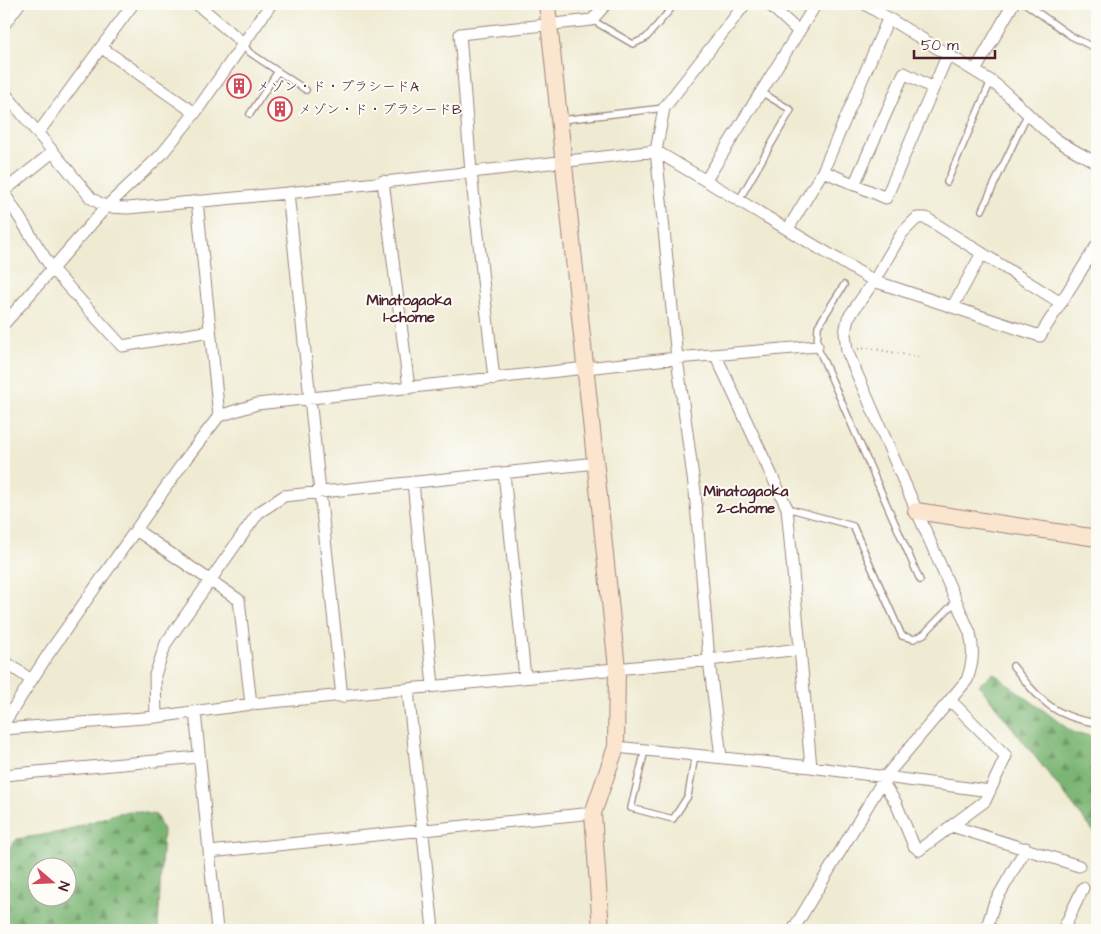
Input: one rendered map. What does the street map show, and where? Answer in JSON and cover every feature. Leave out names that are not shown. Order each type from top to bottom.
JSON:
[{"type":"street","points":[[4,25],[19,4]]},
{"type":"street","points":[[38,133],[133,4]]},
{"type":"street","points":[[197,4],[243,43]]},
{"type":"street","points":[[4,324],[106,207],[161,155],[195,113],[272,4]]},
{"type":"street","points":[[547,4],[562,162],[618,668],[616,747],[593,813],[601,930]]},
{"type":"street","points":[[494,378],[471,172],[460,34],[592,20],[606,4]]},
{"type":"street","points":[[721,757],[709,660],[695,492],[677,358],[656,151],[664,108],[745,4]]},
{"type":"street","points":[[768,4],[799,32]]},
{"type":"street","points":[[706,180],[816,4]]},
{"type":"street","points":[[865,4],[991,81],[1010,95],[1027,115],[1055,138],[1097,163]]},
{"type":"street","points":[[975,71],[1013,4]]},
{"type":"street","points":[[788,229],[823,171],[888,19]]},
{"type":"street","points":[[102,48],[195,113]]},
{"type":"street","points":[[823,171],[886,198],[948,54]]},
{"type":"street","points":[[854,185],[904,73],[933,88]]},
{"type":"street","points":[[4,92],[91,198],[106,207],[128,208],[288,193],[656,151],[874,281],[1040,336],[1097,244]]},
{"type":"street","points":[[53,152],[4,192],[52,268],[122,346],[210,331]]},
{"type":"street","points":[[383,181],[409,388]]},
{"type":"street","points":[[288,193],[342,697]]},
{"type":"street","points":[[197,201],[219,416]]},
{"type":"street","points":[[793,930],[885,777],[951,701],[967,680],[973,662],[974,650],[970,633],[847,351],[845,333],[848,318],[874,281],[902,233],[917,218],[926,218],[1061,303]]},
{"type":"street","points":[[952,306],[982,253]]},
{"type":"street","points":[[4,723],[31,680],[185,460],[219,416],[257,404],[677,358],[817,346]]},
{"type":"street","points":[[716,356],[787,508],[811,767]]},
{"type":"street","points":[[156,717],[155,675],[166,644],[258,513],[284,496],[596,463]]},
{"type":"street","points":[[504,473],[525,677]]},
{"type":"street","points":[[413,482],[433,686]]},
{"type":"street","points":[[916,511],[1097,538]]},
{"type":"street","points":[[136,530],[209,582],[239,600],[251,704]]},
{"type":"street","points":[[4,729],[156,717],[251,704],[342,697],[433,686],[709,660],[799,649]]},
{"type":"street","points":[[4,661],[31,680]]},
{"type":"street","points":[[408,690],[433,930]]},
{"type":"street","points":[[885,777],[885,786],[896,803],[914,846],[919,850],[985,801],[1006,756],[951,701]]},
{"type":"street","points":[[195,712],[198,757],[217,930]]},
{"type":"street","points":[[616,747],[811,767],[990,791]]},
{"type":"street","points":[[4,775],[198,757]]},
{"type":"street","points":[[209,852],[593,813]]},
{"type":"street","points":[[952,826],[1079,866]]},
{"type":"street","points":[[986,930],[994,904],[1026,848]]},
{"type":"street","points":[[1063,930],[1083,888]]},
{"type":"lane","points":[[592,20],[634,44],[646,38],[675,4]]},
{"type":"lane","points":[[1026,4],[1071,36],[1097,48]]},
{"type":"lane","points":[[243,43],[249,52],[306,90]]},
{"type":"lane","points":[[250,114],[278,72]]},
{"type":"lane","points":[[947,182],[991,81]]},
{"type":"lane","points":[[739,200],[791,110],[761,92]]},
{"type":"lane","points":[[559,120],[664,108]]},
{"type":"lane","points":[[982,210],[1027,115]]},
{"type":"lane","points":[[844,284],[818,326],[817,346],[920,580]]},
{"type":"lane","points":[[787,508],[853,526],[902,636],[914,640],[924,634],[956,601]]},
{"type":"lane","points":[[1014,666],[1038,697],[1064,716],[1097,723]]},
{"type":"lane","points":[[645,750],[631,808],[673,819],[688,796],[695,755]]},
{"type":"path","points":[[847,351],[869,348],[918,357]]},
{"type":"green space","points":[[993,673],[1075,734],[1097,736],[1097,836],[979,685]]},
{"type":"green space","points":[[136,811],[156,815],[163,830],[158,930],[4,930],[4,854],[17,839],[61,832],[118,813]]},
{"type":"place","name":"メゾン・ド・プラシードA","points":[[239,86]]},
{"type":"place","name":"メゾン・ド・プラシードB","points":[[280,109]]},
{"type":"district","name":"Minatogaoka 1-chome","points":[[409,308]]},
{"type":"district","name":"Minatogaoka 2-chome","points":[[746,500]]}]
